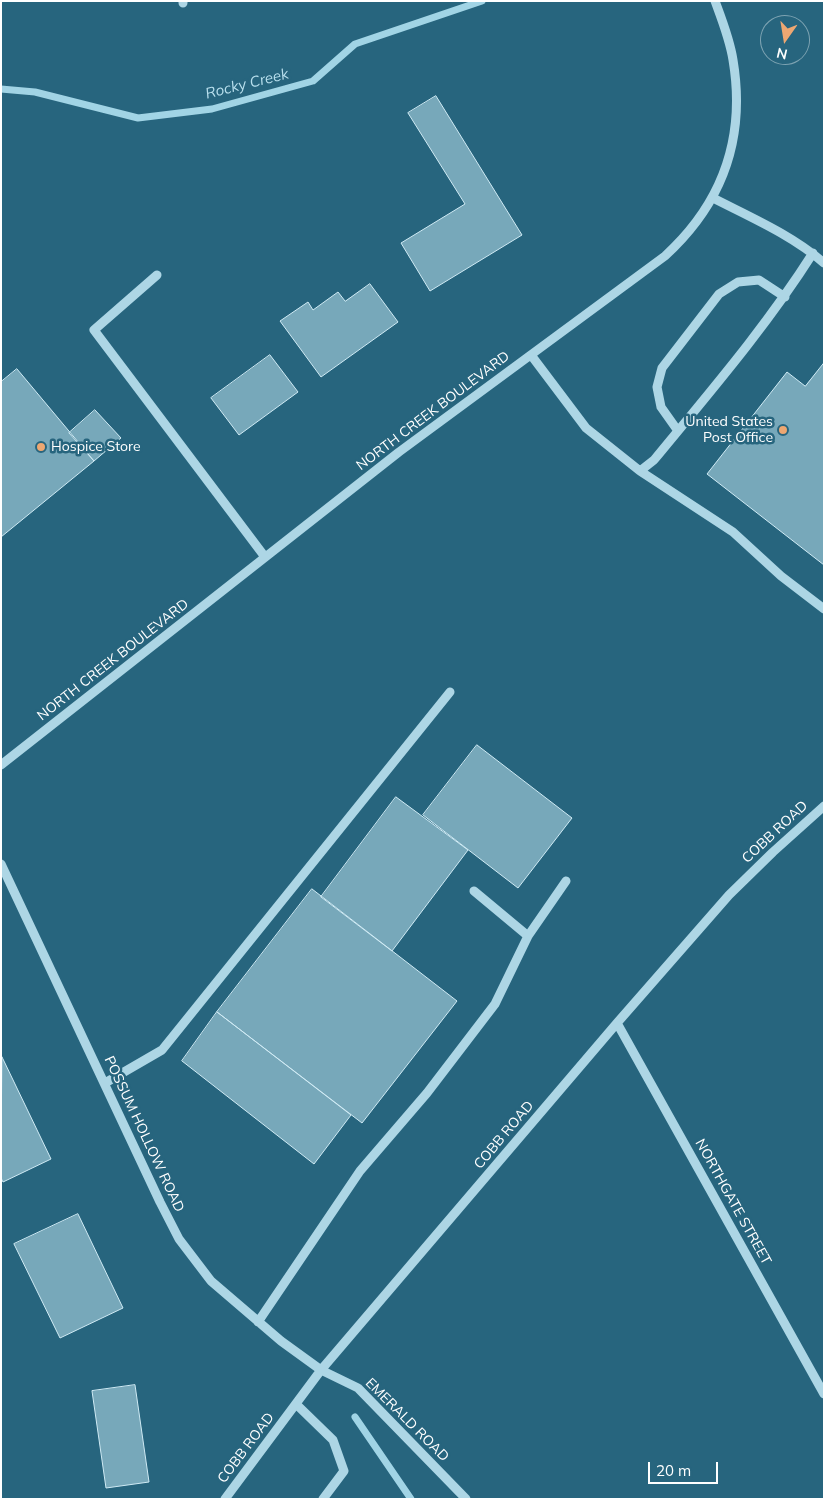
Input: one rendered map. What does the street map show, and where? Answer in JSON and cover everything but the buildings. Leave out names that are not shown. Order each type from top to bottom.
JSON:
[{"type":"street","name":"NORTH CREEK BOULEVARD","points":[[1,765],[399,452],[665,256],[694,227],[713,198],[727,165],[734,134],[736,95],[733,59],[716,1]]},
{"type":"street","points":[[713,198],[769,226],[813,253],[824,263]]},
{"type":"street","points":[[640,471],[654,460],[785,297],[813,253]]},
{"type":"street","points":[[157,275],[94,330],[265,557]]},
{"type":"street","points":[[678,431],[661,407],[657,387],[662,368],[719,294],[738,282],[759,280],[785,297]]},
{"type":"street","points":[[531,355],[586,428],[640,471],[733,532],[781,576],[824,609]]},
{"type":"street","points":[[104,1084],[162,1050],[450,692]]},
{"type":"street","name":"COBB ROAD","points":[[225,1499],[321,1370],[617,1023],[729,895],[772,852],[824,806]]},
{"type":"street","name":"POSSUM HOLLOW ROAD","points":[[1,864],[179,1239],[211,1281],[258,1322],[321,1370]]},
{"type":"street","points":[[258,1322],[360,1171],[427,1093],[495,1004],[528,936],[566,881]]},
{"type":"street","points":[[474,891],[528,936]]},
{"type":"street","name":"NORTHGATE STREET","points":[[617,1023],[824,1394]]},
{"type":"street","name":"EMERALD ROAD","points":[[321,1370],[358,1388],[466,1499]]},
{"type":"street","points":[[296,1404],[333,1440],[344,1470],[323,1499]]},
{"type":"waterway","name":"Rocky Creek","points":[[1,89],[35,92],[138,118],[212,109],[313,81],[355,44],[482,1]]},
{"type":"waterway","points":[[355,1417],[411,1499]]},
{"type":"place","name":"United States Post Office","points":[[783,430]]},
{"type":"place","name":"Hospice Store","points":[[41,447]]}]
